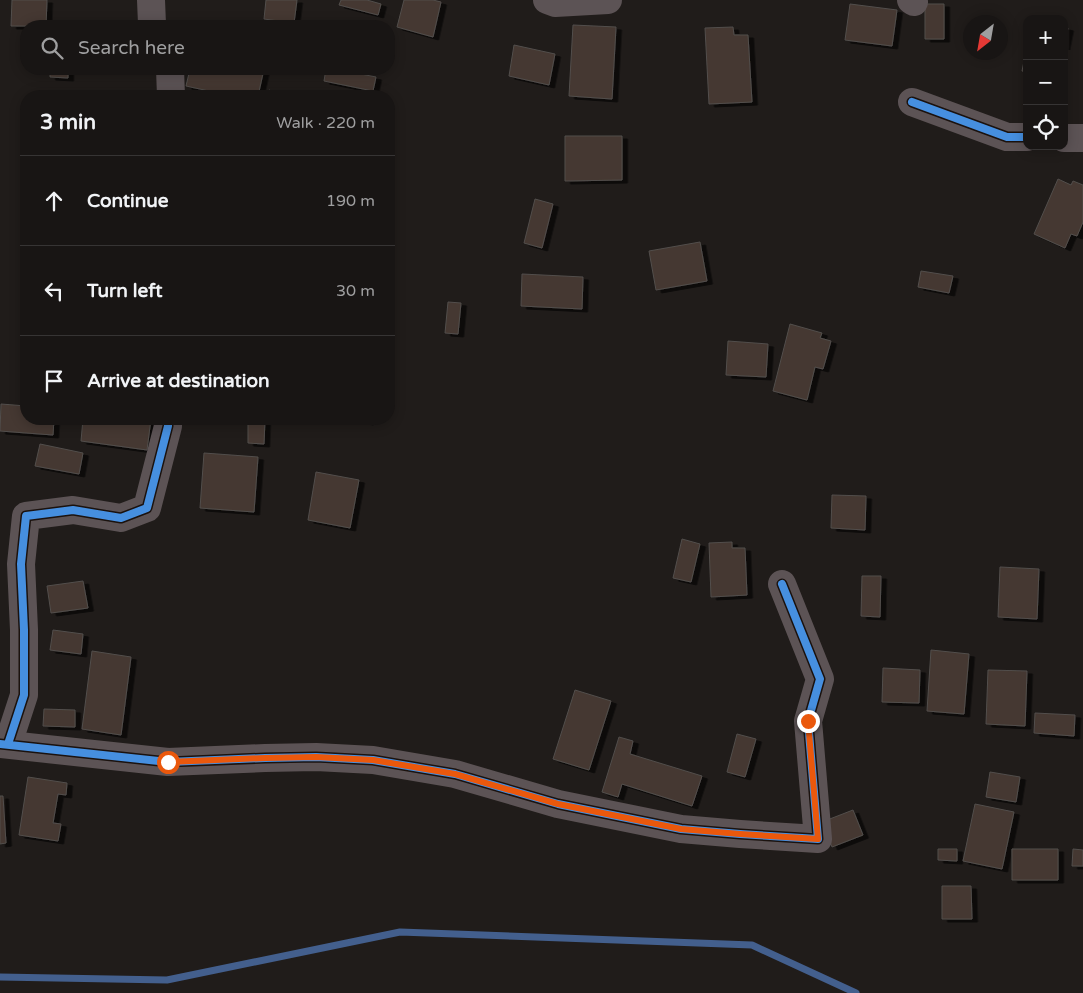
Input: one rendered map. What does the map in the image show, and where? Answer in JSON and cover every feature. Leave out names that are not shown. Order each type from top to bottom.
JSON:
[{"type":"street","points":[[151,0],[152,20]]},
{"type":"street","points":[[547,0],[555,3],[608,0]]},
{"type":"street","points":[[170,75],[171,90]]},
{"type":"street","points":[[912,102],[1007,136],[1023,137]]},
{"type":"street","points":[[1068,138],[1083,138]]},
{"type":"street","points":[[168,425],[147,508],[121,518],[73,510],[26,516],[21,564],[24,695],[4,744],[168,762],[316,757],[373,760],[455,774],[558,804],[681,829],[818,839],[808,721],[820,679],[782,584]]},
{"type":"building","points":[[12,0],[47,0],[46,20],[20,20],[20,26],[11,26]]},
{"type":"building","points":[[266,0],[297,0],[294,20],[264,19]]},
{"type":"building","points":[[341,0],[367,0],[381,4],[378,15],[339,5]]},
{"type":"building","points":[[404,0],[433,0],[441,2],[433,37],[397,27]]},
{"type":"building","points":[[850,4],[897,10],[892,46],[845,40]]},
{"type":"building","points":[[925,4],[944,4],[944,39],[925,39]]},
{"type":"building","points":[[573,25],[616,27],[612,99],[569,96]]},
{"type":"building","points":[[733,27],[734,35],[748,35],[752,102],[709,104],[705,28]]},
{"type":"building","points":[[514,45],[555,54],[549,85],[509,76]]},
{"type":"building","points":[[50,75],[68,75],[68,78],[50,77]]},
{"type":"building","points":[[189,75],[263,75],[259,90],[204,90],[186,86]]},
{"type":"building","points":[[325,75],[366,75],[376,77],[373,90],[324,81]]},
{"type":"building","points":[[565,136],[622,136],[622,180],[565,181]]},
{"type":"building","points":[[1058,179],[1071,185],[1073,181],[1083,185],[1083,222],[1077,236],[1071,234],[1065,248],[1034,234]]},
{"type":"building","points":[[535,199],[553,204],[542,248],[524,243]]},
{"type":"building","points":[[700,242],[707,281],[656,290],[649,251]]},
{"type":"building","points":[[921,271],[953,276],[949,293],[918,287]]},
{"type":"building","points":[[522,274],[583,277],[582,309],[521,306]]},
{"type":"building","points":[[448,302],[461,303],[458,334],[445,333]]},
{"type":"building","points":[[790,324],[822,333],[820,338],[831,341],[823,369],[815,367],[807,400],[773,391]]},
{"type":"building","points":[[728,341],[768,344],[766,377],[726,375]]},
{"type":"building","points":[[1,404],[20,406],[20,425],[54,425],[53,435],[0,431]]},
{"type":"building","points":[[82,425],[150,425],[147,450],[81,441]]},
{"type":"building","points":[[248,425],[265,425],[264,444],[248,443]]},
{"type":"building","points":[[40,444],[83,453],[79,474],[35,466]]},
{"type":"building","points":[[204,453],[258,457],[254,512],[200,508]]},
{"type":"building","points":[[316,472],[359,480],[350,528],[308,520]]},
{"type":"building","points":[[832,495],[866,496],[865,530],[831,528]]},
{"type":"building","points":[[682,539],[700,544],[691,582],[673,578]]},
{"type":"building","points":[[732,542],[732,548],[745,548],[747,595],[711,597],[709,543]]},
{"type":"building","points":[[1000,567],[1039,569],[1037,619],[998,617]]},
{"type":"building","points":[[862,576],[881,576],[880,617],[861,616]]},
{"type":"building","points":[[83,581],[88,608],[51,613],[47,586]]},
{"type":"building","points":[[53,630],[83,634],[81,654],[50,650]]},
{"type":"building","points":[[931,650],[969,654],[964,714],[927,711]]},
{"type":"building","points":[[92,651],[131,657],[121,735],[82,729]]},
{"type":"building","points":[[883,668],[920,670],[919,703],[882,702]]},
{"type":"building","points":[[988,670],[1027,671],[1025,726],[986,724]]},
{"type":"building","points":[[575,690],[611,701],[589,770],[553,759]]},
{"type":"building","points":[[44,709],[75,710],[75,727],[43,726]]},
{"type":"building","points":[[1035,713],[1075,715],[1074,736],[1034,733]]},
{"type":"building","points":[[737,734],[756,739],[745,777],[727,772]]},
{"type":"building","points":[[619,737],[633,741],[630,754],[702,776],[692,806],[622,784],[618,797],[602,792]]},
{"type":"building","points":[[990,772],[1020,777],[1016,802],[986,797]]},
{"type":"building","points":[[28,777],[67,783],[66,795],[58,794],[53,823],[61,824],[58,841],[19,835]]},
{"type":"building","points":[[0,796],[3,796],[6,843],[0,844]]},
{"type":"building","points":[[975,804],[1014,812],[1002,869],[963,861]]},
{"type":"building","points":[[853,810],[863,835],[832,847],[822,822]]},
{"type":"building","points":[[938,849],[957,849],[957,861],[938,860]]},
{"type":"building","points":[[1012,849],[1058,849],[1058,880],[1012,880]]},
{"type":"building","points":[[1073,849],[1083,850],[1083,866],[1072,866]]},
{"type":"building","points":[[942,886],[971,886],[972,919],[942,919]]},
{"type":"waterway","points":[[0,977],[167,980],[400,932],[752,945],[856,993]]},
{"type":"cycle path","points":[[912,102],[1007,137],[1023,137]]},
{"type":"cycle path","points":[[8,744],[24,695],[21,564],[26,516],[73,510],[121,518],[147,508],[168,425]]},
{"type":"cycle path","points":[[0,744],[168,762],[316,757],[373,760],[455,774],[558,804],[681,829],[818,839],[808,721],[820,679],[782,584]]},
{"type":"route","points":[[168,762],[316,757],[373,760],[455,774],[558,804],[681,829],[818,839],[808,721]]}]
